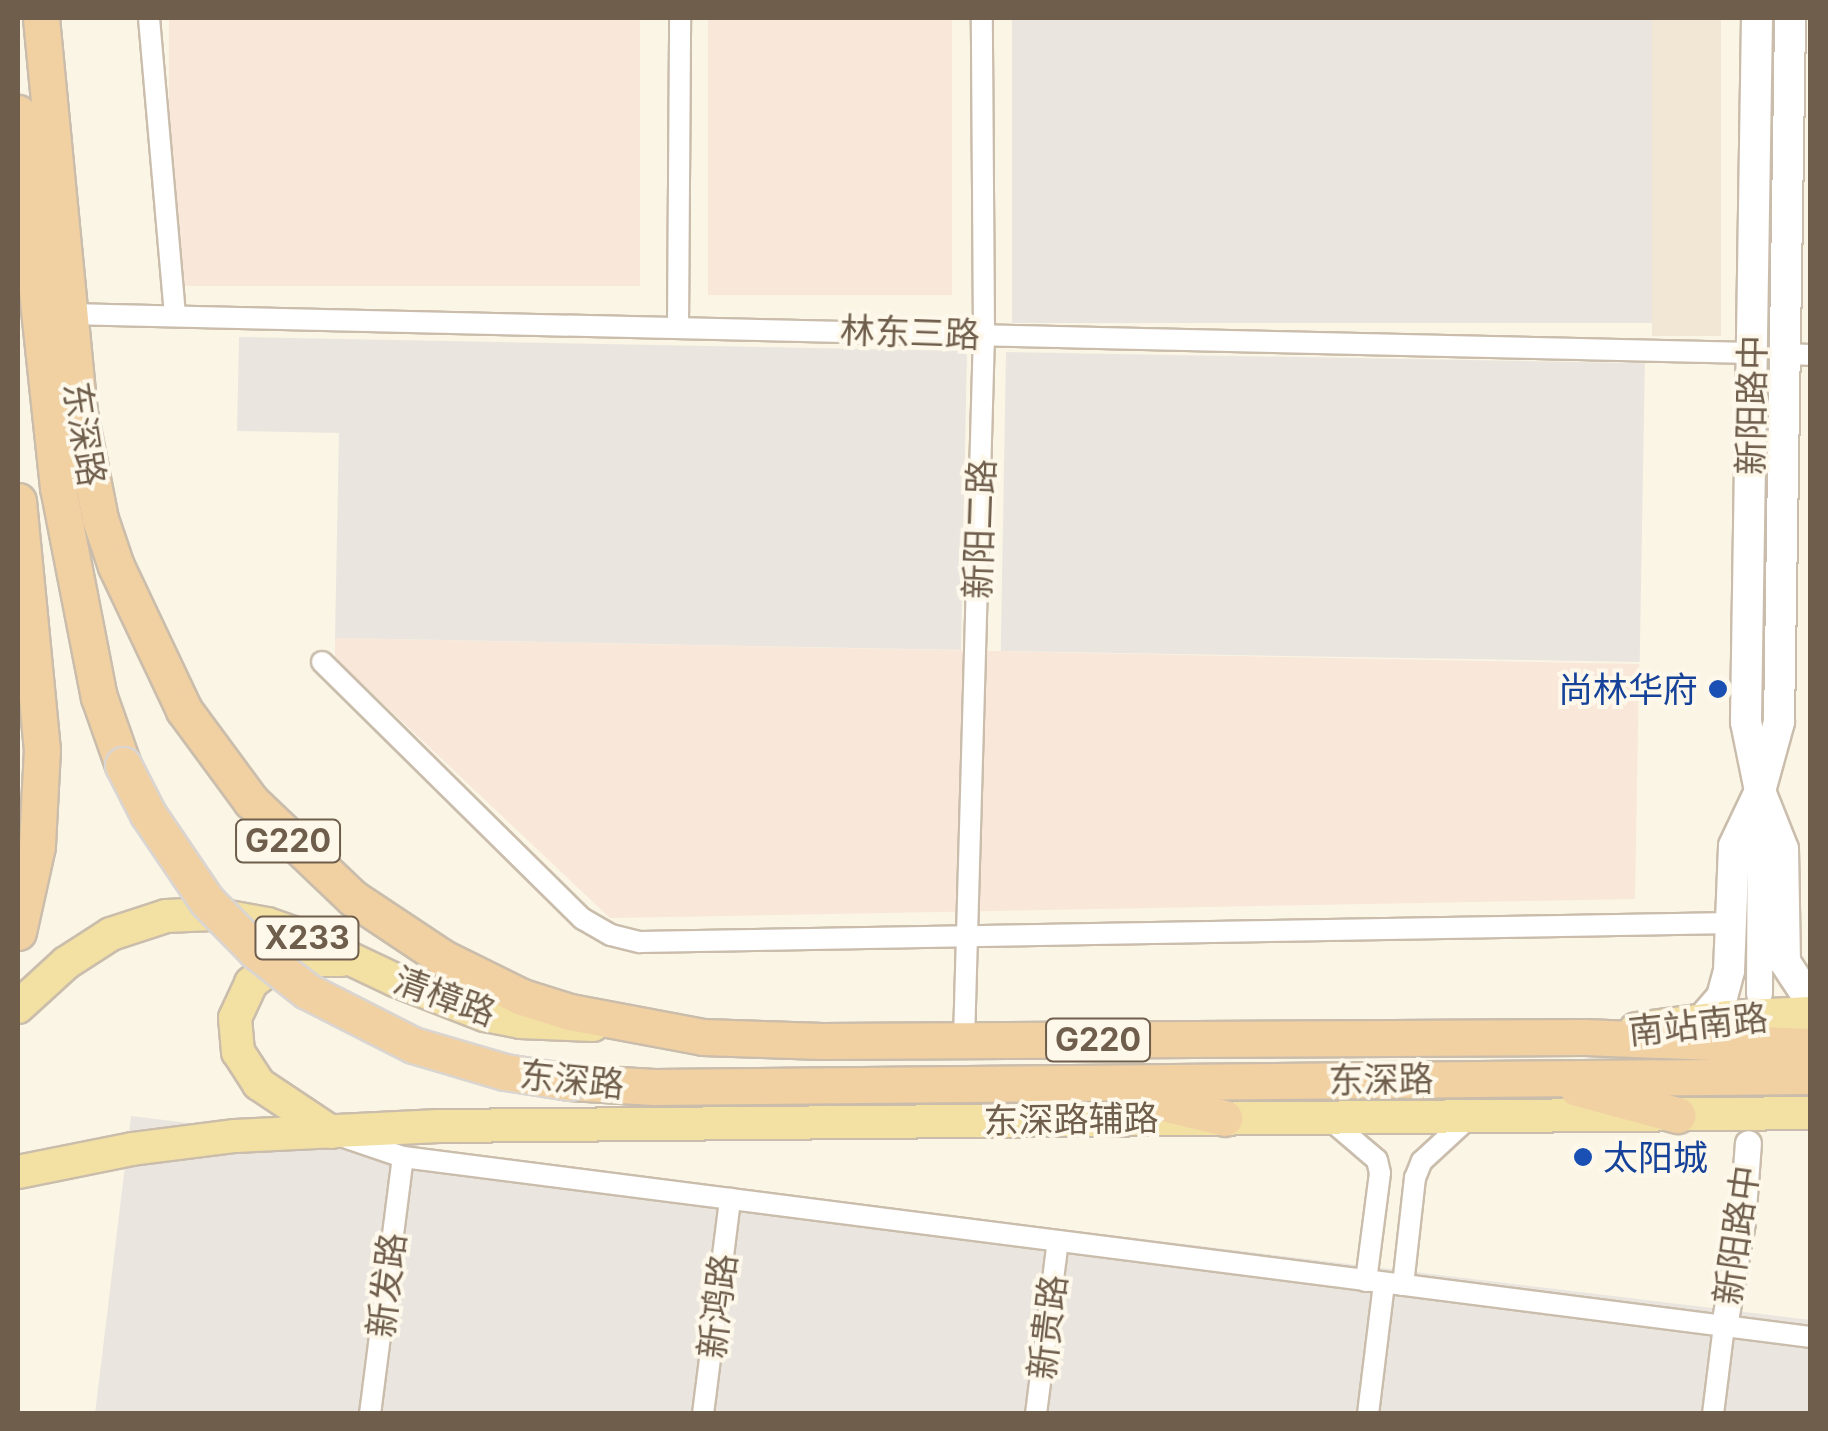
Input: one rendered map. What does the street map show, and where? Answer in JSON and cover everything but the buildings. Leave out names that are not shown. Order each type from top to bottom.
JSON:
[{"type":"highway","name":"东深路","points":[[41,18],[79,412],[100,519],[154,654],[219,762],[281,834],[395,928],[482,980],[522,997],[612,1023],[703,1037],[964,1041],[1585,1038],[1810,1046]]},
{"type":"highway","name":"东深路","points":[[18,113],[58,487],[99,697],[148,814],[207,901],[256,951],[307,991],[412,1045],[505,1072],[570,1082],[654,1087],[1810,1076]]},
{"type":"highway","points":[[18,501],[42,749],[37,846],[18,932]]},
{"type":"highway","points":[[1532,1076],[1677,1115]]},
{"type":"highway","points":[[1081,1083],[1224,1118]]},
{"type":"main road","name":"新阳路中","points":[[1756,18],[1746,722],[1760,791]]},
{"type":"main road","name":"新阳路中","points":[[1760,791],[1780,722],[1798,354],[1790,18]]},
{"type":"main road","points":[[1702,1020],[1722,997],[1733,922],[1734,846],[1760,791]]},
{"type":"main road","points":[[1760,791],[1783,849],[1786,962],[1796,984],[1810,1000]]},
{"type":"main road","name":"清樟路","points":[[18,1006],[87,948],[138,923],[166,916],[212,914],[267,924],[485,1014],[559,1026],[612,1023]]},
{"type":"main road","points":[[331,1132],[278,1100],[247,1069],[234,1035],[234,1018],[239,1000],[251,982],[271,968],[294,960],[352,960]]},
{"type":"main road","name":"南站南路","points":[[1585,1038],[1702,1020],[1810,1013]]},
{"type":"main road","name":"东深路辅路","points":[[331,1132],[439,1126],[1810,1113]]},
{"type":"main road","points":[[18,1172],[132,1149],[235,1136],[331,1132]]},
{"type":"street","points":[[149,18],[175,316]]},
{"type":"street","points":[[678,325],[680,18]]},
{"type":"street","name":"新阳二路","points":[[964,1041],[984,332],[982,18]]},
{"type":"street","name":"林东三路","points":[[68,314],[984,332],[1014,339],[1752,352]]},
{"type":"street","points":[[322,662],[583,919],[611,935],[640,942],[1733,922]]},
{"type":"street","name":"新阳路中","points":[[1759,993],[1760,791]]},
{"type":"street","points":[[1384,1283],[1422,1162],[1470,1116]]},
{"type":"street","points":[[1327,1117],[1377,1160],[1380,1173],[1384,1283],[1368,1414]]},
{"type":"street","points":[[331,1132],[402,1158],[1810,1338]]},
{"type":"street","name":"新阳路中","points":[[1724,1326],[1742,1222],[1748,1144]]},
{"type":"street","name":"新发路","points":[[370,1414],[402,1158]]},
{"type":"street","name":"新鸿路","points":[[703,1414],[730,1199]]},
{"type":"street","name":"新贵路","points":[[1036,1414],[1058,1241]]},
{"type":"street","points":[[1712,1414],[1724,1326]]},
{"type":"shaded area","points":[[169,18],[640,18],[640,286],[169,286]]},
{"type":"shaded area","points":[[708,18],[952,18],[952,295],[708,295]]},
{"type":"shaded area","points":[[1012,18],[1652,18],[1652,323],[1012,323]]},
{"type":"shaded area","points":[[1652,18],[1721,18],[1721,336],[1652,336]]},
{"type":"shaded area","points":[[239,337],[967,351],[961,650],[335,638],[339,433],[237,431]]},
{"type":"shaded area","points":[[1006,352],[1645,363],[1640,662],[1001,651]]},
{"type":"shaded area","points":[[335,638],[1639,664],[1635,899],[610,918],[335,658]]},
{"type":"shaded area","points":[[131,1116],[1810,1320],[1810,1413],[95,1414]]},
{"type":"place","name":"尚林华府","points":[[1718,689]]},
{"type":"place","name":"太阳城","points":[[1583,1157]]}]
